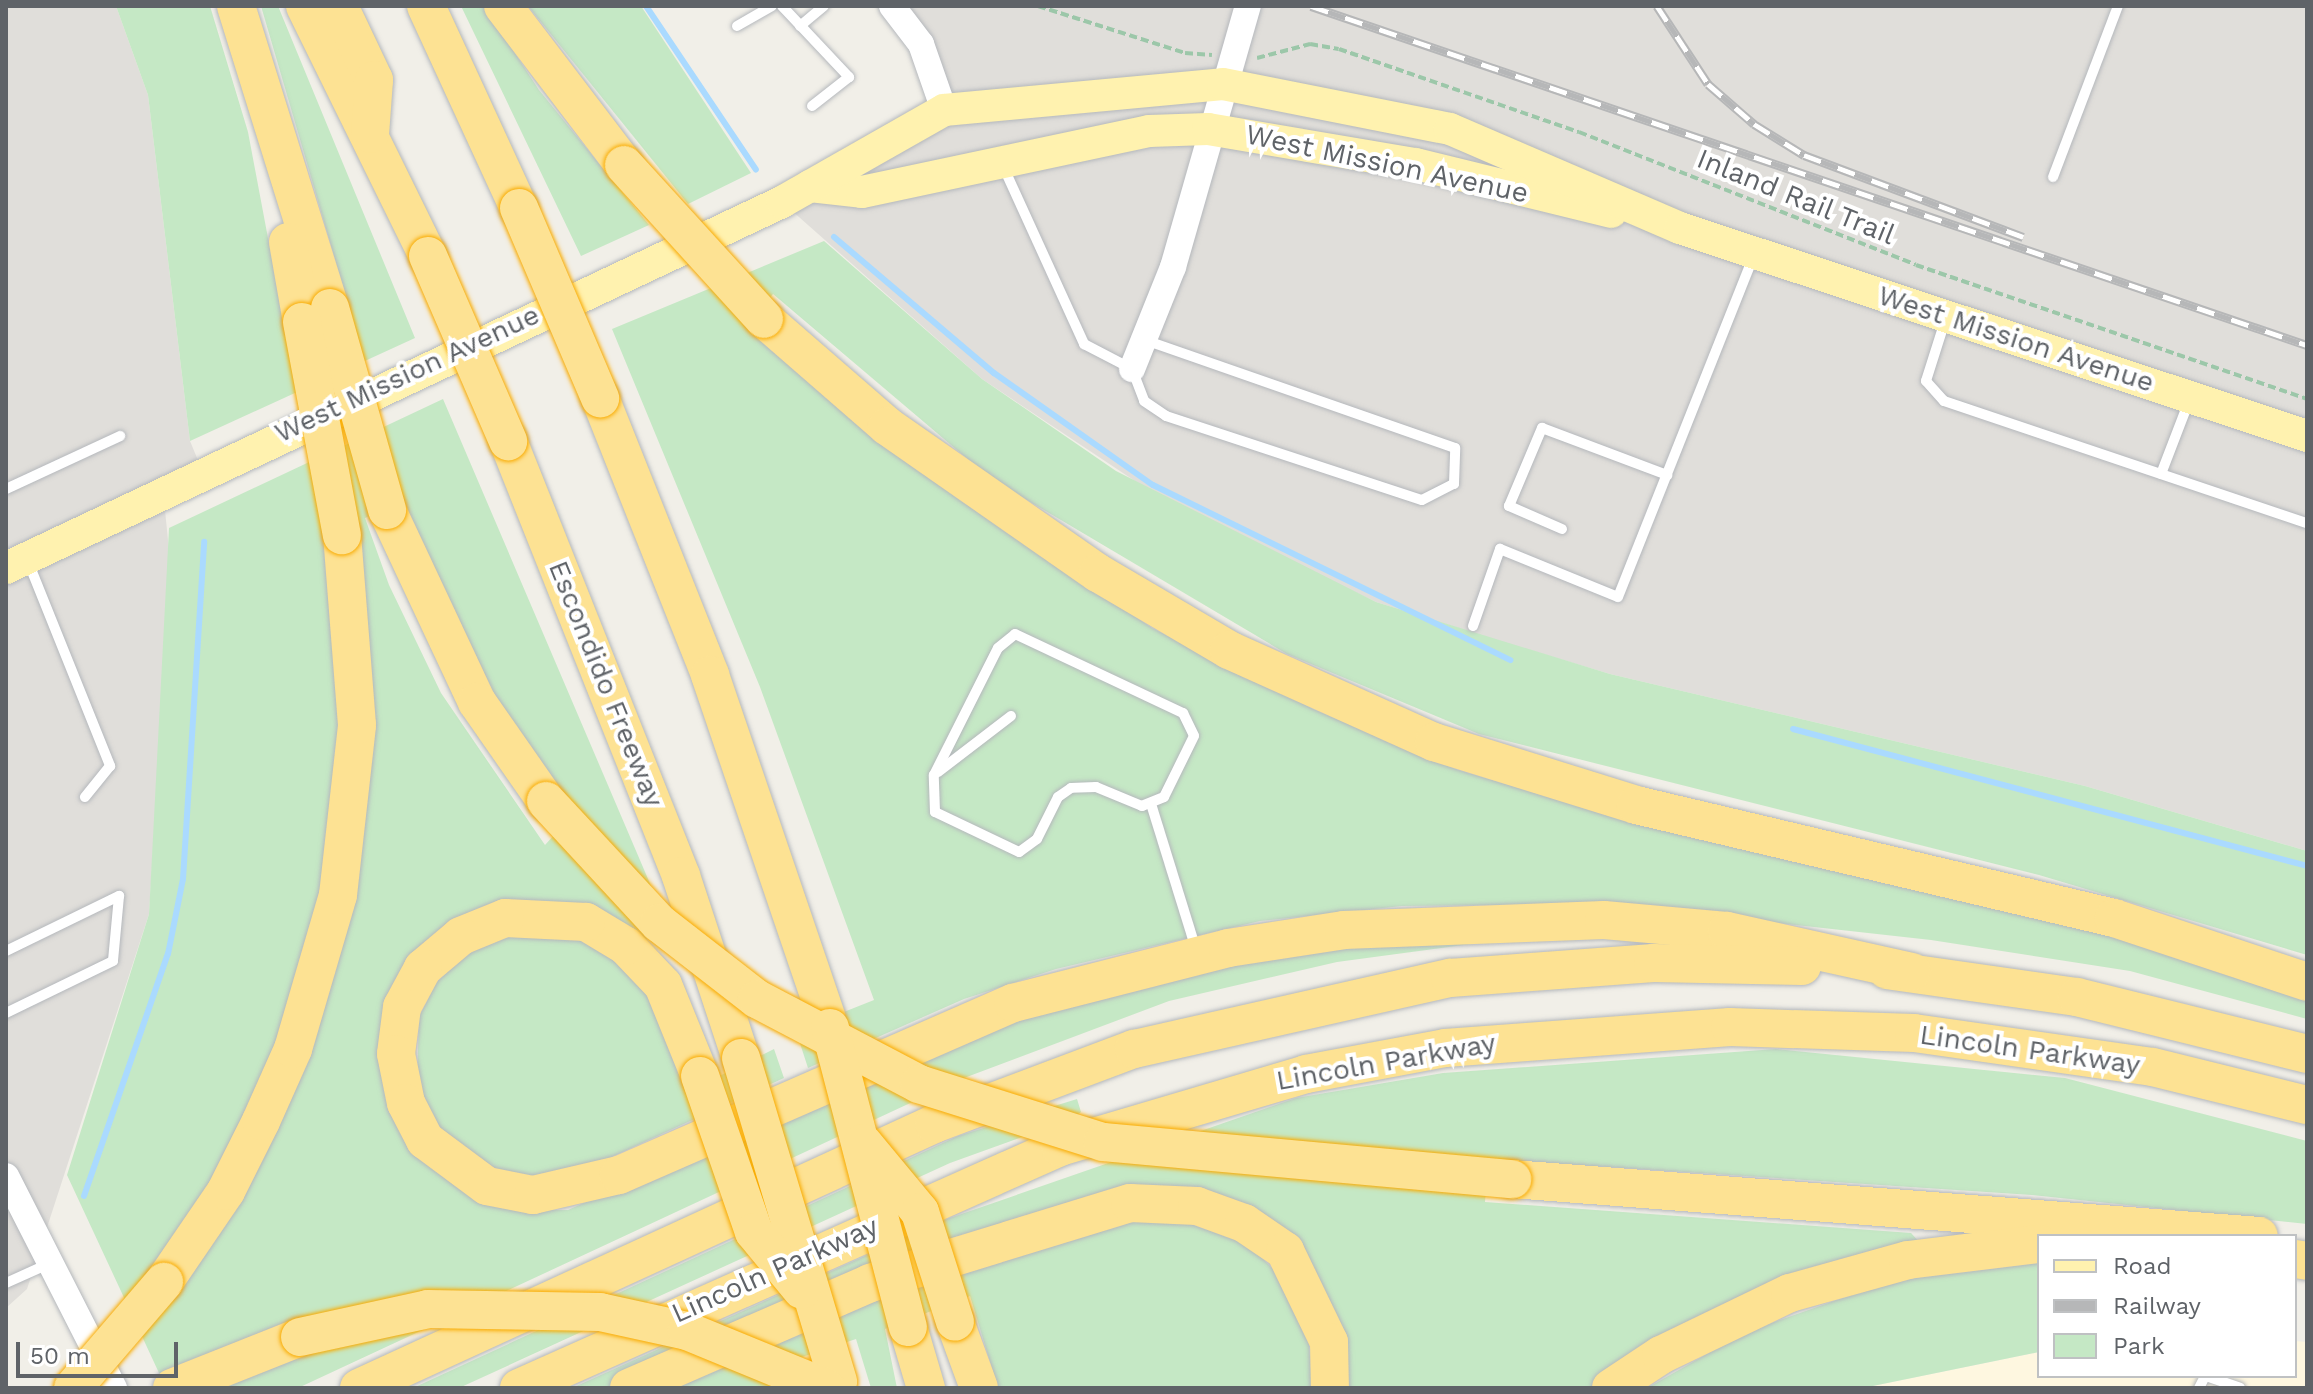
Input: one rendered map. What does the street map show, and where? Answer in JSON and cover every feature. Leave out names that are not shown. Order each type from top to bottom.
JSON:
[{"type":"highway","points":[[73,1388],[164,1282],[226,1191],[293,1049],[338,895],[357,725],[342,535],[316,315],[256,62],[236,6]]},
{"type":"highway","name":"Escondido Freeway","points":[[305,6],[428,256],[508,441],[676,862],[741,1058],[834,1386]]},
{"type":"highway","points":[[339,6],[374,80],[370,134]]},
{"type":"highway","points":[[426,6],[519,208],[685,604],[826,1016],[926,1388]]},
{"type":"highway","points":[[503,6],[624,165],[764,319],[887,426],[1098,573],[1229,650],[1434,742],[1636,805],[2114,918],[2307,982]]},
{"type":"highway","points":[[316,315],[387,510],[477,702],[546,801],[659,923],[757,999],[919,1084],[1103,1142],[1512,1179],[2233,1234]]},
{"type":"highway","points":[[812,1301],[754,1232],[700,1076],[663,985],[626,946],[586,922],[505,918],[461,936],[423,968],[402,1007],[396,1054],[406,1103],[425,1140],[487,1186],[533,1195],[619,1175],[1013,1003],[1198,955],[1344,930],[1604,920],[1727,931],[1912,972],[2077,997],[2307,1054]]},
{"type":"highway","points":[[359,1388],[934,1124],[1050,1078],[1225,1024],[1450,978],[1576,967],[1731,962],[1912,972]]},
{"type":"highway","name":"Lincoln Parkway","points":[[519,1388],[1060,1147],[1306,1074],[1445,1048],[1730,1027],[1914,1033],[2153,1067],[2307,1105]]},
{"type":"highway","points":[[857,1135],[920,1212],[979,1388]]},
{"type":"highway","points":[[629,1388],[870,1283],[1130,1203],[1197,1206],[1244,1223],[1285,1251],[1329,1342],[1330,1388]]},
{"type":"highway","points":[[1611,1388],[1661,1355],[1790,1293],[1908,1260],[2037,1244]]},
{"type":"highway","points":[[172,1388],[248,1354],[358,1321],[487,1307],[648,1321],[762,1358],[834,1386]]},
{"type":"main road","name":"West Mission Avenue","points":[[16,563],[810,186],[944,110],[1223,84],[1450,129],[1680,228]]},
{"type":"main road","name":"West Mission Avenue","points":[[810,186],[862,192],[1149,131],[1208,129],[1416,164],[1680,228],[2307,436]]},
{"type":"street","points":[[892,6],[921,44],[944,110]]},
{"type":"street","points":[[1132,369],[1173,267],[1208,129],[1248,6]]},
{"type":"street","points":[[6,1176],[114,1388]]},
{"type":"lane","points":[[737,26],[772,6]]},
{"type":"lane","points":[[782,6],[849,77],[812,106]]},
{"type":"lane","points":[[800,26],[824,6]]},
{"type":"lane","points":[[2053,177],[2118,6]]},
{"type":"lane","points":[[1002,162],[1084,344],[1132,369],[1144,401],[1166,416],[1422,500],[1454,484],[1455,448],[1143,339]]},
{"type":"lane","points":[[1473,626],[1500,549],[1618,597],[1756,253]]},
{"type":"lane","points":[[1947,316],[1926,381],[1933,395],[2307,523]]},
{"type":"lane","points":[[2161,474],[2190,397]]},
{"type":"lane","points":[[1562,529],[1509,506],[1542,428],[1667,475]]},
{"type":"lane","points":[[6,489],[120,436]]},
{"type":"lane","points":[[16,563],[110,766],[85,797]]},
{"type":"lane","points":[[1152,807],[1096,787],[1071,788],[1058,797],[1032,845],[1010,852],[944,822],[931,801],[934,775],[998,648],[1024,634],[1190,721],[1191,744],[1152,807],[1198,955]]},
{"type":"lane","points":[[934,775],[1011,716]]},
{"type":"lane","points":[[6,951],[119,896],[113,961],[6,1013]]},
{"type":"lane","points":[[6,1283],[50,1263]]},
{"type":"lane","points":[[2211,1378],[2240,1388]]},
{"type":"path","points":[[1038,6],[1185,53]]},
{"type":"path","name":"Inland Rail Trail","points":[[1273,59],[1299,46],[1339,49],[1579,132],[1916,265],[2307,399]]},
{"type":"shaded area","points":[[6,6],[116,6],[148,95],[190,441],[202,470],[163,490],[171,570],[149,914],[27,1289],[6,1308]]},
{"type":"shaded area","points":[[892,6],[2307,6],[2307,851],[2085,786],[1610,674],[1506,643],[1376,602],[1165,501],[982,379],[782,202],[944,110]]},
{"type":"shaded area","points":[[2297,1341],[2307,1342],[2307,1388],[1863,1388],[2037,1352],[2037,1378],[2297,1378]]},
{"type":"green space","points":[[116,6],[210,6],[248,132],[287,339],[351,314],[261,6],[278,6],[415,338],[190,441],[148,95]]},
{"type":"green space","points":[[461,6],[484,6],[539,90],[649,225],[581,256]]},
{"type":"green space","points":[[528,6],[641,6],[751,173],[688,204]]},
{"type":"green space","points":[[824,241],[982,379],[1116,471],[1376,602],[1610,674],[2085,786],[2307,851],[2307,955],[2039,875],[1479,734],[1287,654],[990,478],[773,294],[748,326],[873,439],[1152,628],[1313,709],[1458,770],[1641,824],[2115,936],[2307,998],[2307,1019],[2130,971],[1931,940],[1606,904],[1402,906],[1260,921],[1056,969],[964,999],[808,1068],[796,1031],[874,1000],[760,687],[612,329]]},
{"type":"green space","points":[[443,399],[663,914],[656,934],[643,941],[623,928],[443,936],[388,1090],[532,1210],[568,1210],[970,1031],[1306,945],[1486,942],[1337,962],[1169,1001],[964,1078],[298,1388],[166,1388],[67,1175],[149,914],[169,528]],"holes":[[[402,501],[514,736],[576,811],[545,845],[441,693],[389,585],[365,518]]]},
{"type":"green space","points":[[557,931],[605,948],[648,993],[689,1091],[774,1049],[784,1078],[583,1170],[528,1179],[498,1171],[434,1125],[417,1085],[419,1017],[436,983],[468,952],[510,935]]},
{"type":"green space","points":[[1776,1049],[2065,1078],[2307,1141],[2307,1224],[2032,1195],[1488,1159],[1485,1202],[1911,1233],[1923,1246],[1590,1388],[1344,1388],[1336,1319],[1202,1192],[751,1318],[605,1388],[572,1388],[947,1219],[1296,1098],[1443,1073]]},
{"type":"green space","points":[[1077,1099],[1081,1112],[1072,1119],[950,1163],[459,1388],[413,1388],[958,1136]]},
{"type":"green space","points":[[1137,1220],[1178,1220],[1238,1240],[1262,1258],[1284,1280],[1308,1329],[1312,1388],[998,1388],[970,1296],[885,1329],[897,1388],[871,1388],[856,1339],[790,1361],[782,1388],[669,1388],[865,1301]]},
{"type":"green space","points":[[2037,1263],[2037,1352],[1863,1388],[1647,1388],[1746,1332],[1891,1281]]},
{"type":"waterway","points":[[646,6],[756,170]]},
{"type":"waterway","points":[[834,237],[994,373],[1153,485],[1510,660]]},
{"type":"waterway","points":[[84,1196],[168,954],[183,879],[204,542]]},
{"type":"waterway","points":[[1793,729],[2307,866]]},
{"type":"railway","points":[[1311,6],[2307,345]]},
{"type":"railway","points":[[1657,6],[1708,84],[1754,124],[1804,155],[2023,237]]}]
